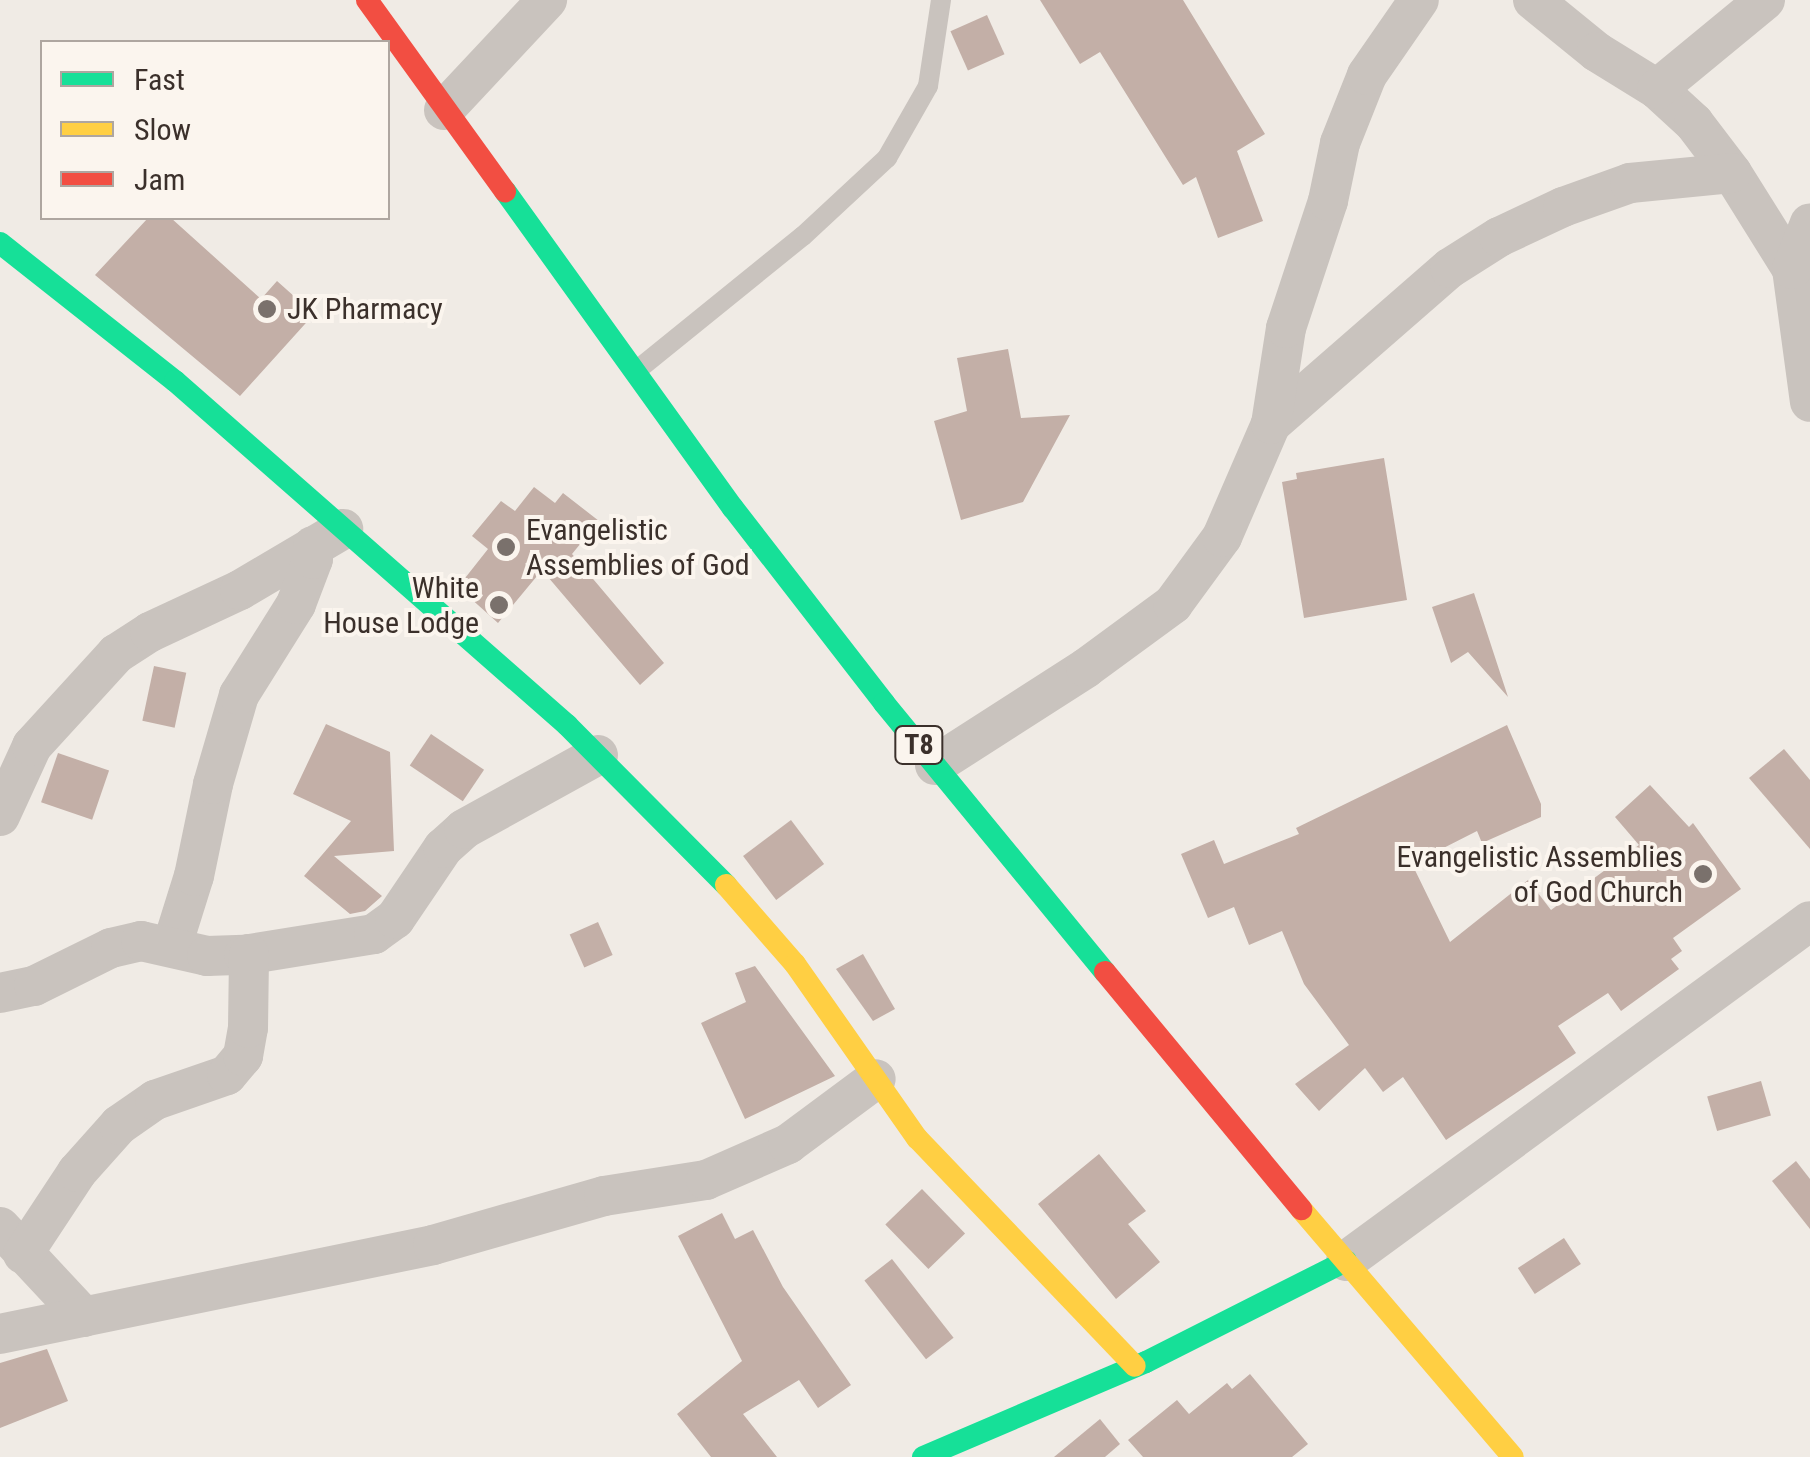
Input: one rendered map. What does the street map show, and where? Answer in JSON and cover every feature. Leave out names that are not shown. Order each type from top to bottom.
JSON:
[{"type":"street","name":"T8","points":[[367,0],[734,508],[935,765],[1513,1457]]},
{"type":"street","points":[[444,110],[547,0]]},
{"type":"street","points":[[935,765],[1086,668],[1173,604],[1222,538],[1271,424],[1286,328],[1328,200],[1340,143],[1367,74],[1419,0]]},
{"type":"street","points":[[1533,0],[1597,52],[1657,89],[1694,122],[1732,173],[1792,270],[1810,402]]},
{"type":"street","points":[[1657,89],[1765,0]]},
{"type":"street","points":[[1271,424],[1450,268],[1498,237],[1563,207],[1630,184],[1732,173]]},
{"type":"street","points":[[1792,270],[1810,223]]},
{"type":"street","points":[[0,242],[175,381],[328,537],[598,755],[690,845],[795,964],[917,1138],[1135,1366]]},
{"type":"street","points":[[0,816],[32,746],[116,654],[150,632],[240,590],[328,537]]},
{"type":"street","points":[[172,946],[194,876],[213,784],[239,695],[296,604],[314,559],[328,537]]},
{"type":"street","points":[[0,992],[34,986],[111,948],[141,941],[207,956],[249,954],[374,934],[394,919],[443,848],[464,829],[598,755]]},
{"type":"street","points":[[946,1453],[1135,1366],[1346,1261],[1810,921]]},
{"type":"street","points":[[84,1317],[12,1240],[119,1125],[155,1100],[227,1075],[242,1056],[248,1028],[249,954]]},
{"type":"street","points":[[0,1334],[433,1244],[604,1196],[706,1180],[788,1144],[876,1079]]},
{"type":"lane","points":[[635,372],[804,236],[887,158],[928,86],[941,0]]},
{"type":"building","points":[[1040,0],[1183,0],[1265,134],[1237,151],[1263,221],[1218,238],[1196,177],[1183,185],[1100,52],[1080,64]]},
{"type":"building","points":[[987,15],[1004,54],[968,71],[950,31]]},
{"type":"building","points":[[146,220],[173,220],[261,299],[277,281],[314,314],[240,396],[95,275]]},
{"type":"building","points":[[1008,349],[1021,418],[1070,415],[1023,502],[961,520],[934,421],[967,411],[957,358]]},
{"type":"building","points":[[1384,458],[1407,600],[1304,618],[1282,482],[1297,479],[1296,473]]},
{"type":"building","points":[[534,487],[555,503],[563,493],[599,521],[572,554],[664,663],[640,685],[542,570],[498,623],[458,587],[488,549],[472,536],[501,501],[515,511]]},
{"type":"building","points":[[1474,593],[1508,697],[1468,652],[1451,663],[1432,607]]},
{"type":"building","points":[[154,666],[186,673],[175,728],[142,721]]},
{"type":"building","points":[[326,724],[390,752],[394,851],[334,856],[382,896],[365,911],[350,914],[304,876],[351,821],[293,794]]},
{"type":"building","points":[[1507,725],[1541,804],[1541,817],[1482,843],[1477,831],[1412,864],[1450,942],[1528,880],[1551,910],[1639,845],[1615,817],[1650,785],[1689,827],[1693,823],[1741,889],[1673,938],[1682,951],[1671,959],[1679,969],[1621,1011],[1608,993],[1558,1026],[1576,1053],[1446,1140],[1403,1077],[1383,1092],[1365,1068],[1319,1111],[1295,1084],[1349,1045],[1304,984],[1282,931],[1249,945],[1234,907],[1208,918],[1181,854],[1214,840],[1224,864],[1299,834],[1296,828]]},
{"type":"building","points":[[431,734],[484,770],[463,801],[410,766]]},
{"type":"building","points":[[1784,749],[1810,780],[1810,849],[1749,778]]},
{"type":"building","points":[[58,753],[109,771],[92,820],[41,802]]},
{"type":"building","points":[[791,820],[824,864],[776,900],[743,856]]},
{"type":"building","points":[[598,922],[613,955],[584,967],[570,935]]},
{"type":"building","points":[[863,954],[895,1009],[873,1021],[836,969]]},
{"type":"building","points":[[755,966],[835,1076],[745,1119],[701,1023],[746,1002],[735,973]]},
{"type":"building","points":[[1761,1081],[1771,1116],[1717,1131],[1707,1096]]},
{"type":"building","points":[[1099,1154],[1146,1211],[1128,1224],[1160,1262],[1116,1299],[1038,1204]]},
{"type":"building","points":[[1796,1161],[1810,1179],[1810,1229],[1772,1181]]},
{"type":"building","points":[[922,1189],[965,1234],[928,1269],[885,1224]]},
{"type":"building","points":[[722,1213],[735,1239],[753,1230],[783,1287],[851,1385],[818,1408],[799,1380],[743,1414],[777,1457],[711,1457],[677,1414],[742,1361],[678,1236]]},
{"type":"building","points":[[1564,1238],[1581,1264],[1535,1294],[1518,1268]]},
{"type":"building","points":[[892,1259],[954,1338],[926,1359],[864,1281]]},
{"type":"building","points":[[47,1349],[68,1401],[0,1428],[0,1363]]},
{"type":"building","points":[[1250,1374],[1308,1444],[1292,1457],[1143,1457],[1128,1440],[1177,1400],[1189,1414],[1227,1383],[1232,1389]]},
{"type":"building","points":[[1100,1419],[1120,1444],[1105,1457],[1054,1457]]},
{"type":"traffic: fast","points":[[505,191],[733,508],[884,703],[1105,972]]},
{"type":"traffic: fast","points":[[0,243],[175,381],[567,725],[726,885]]},
{"type":"traffic: fast","points":[[923,1457],[1146,1362],[1346,1261]]},
{"type":"traffic: slow","points":[[726,885],[795,964],[917,1138],[1135,1366]]},
{"type":"traffic: slow","points":[[1301,1209],[1513,1457]]},
{"type":"traffic: jam","points":[[367,0],[505,191]]},
{"type":"traffic: jam","points":[[1105,972],[1301,1209]]},
{"type":"place","name":"JK Pharmacy","points":[[267,309]]},
{"type":"place","name":"Evangelistic Assemblies of God","points":[[506,547]]},
{"type":"place","name":"White House Lodge","points":[[499,605]]},
{"type":"place","name":"Evangelistic Assemblies of God Church","points":[[1703,874]]}]
